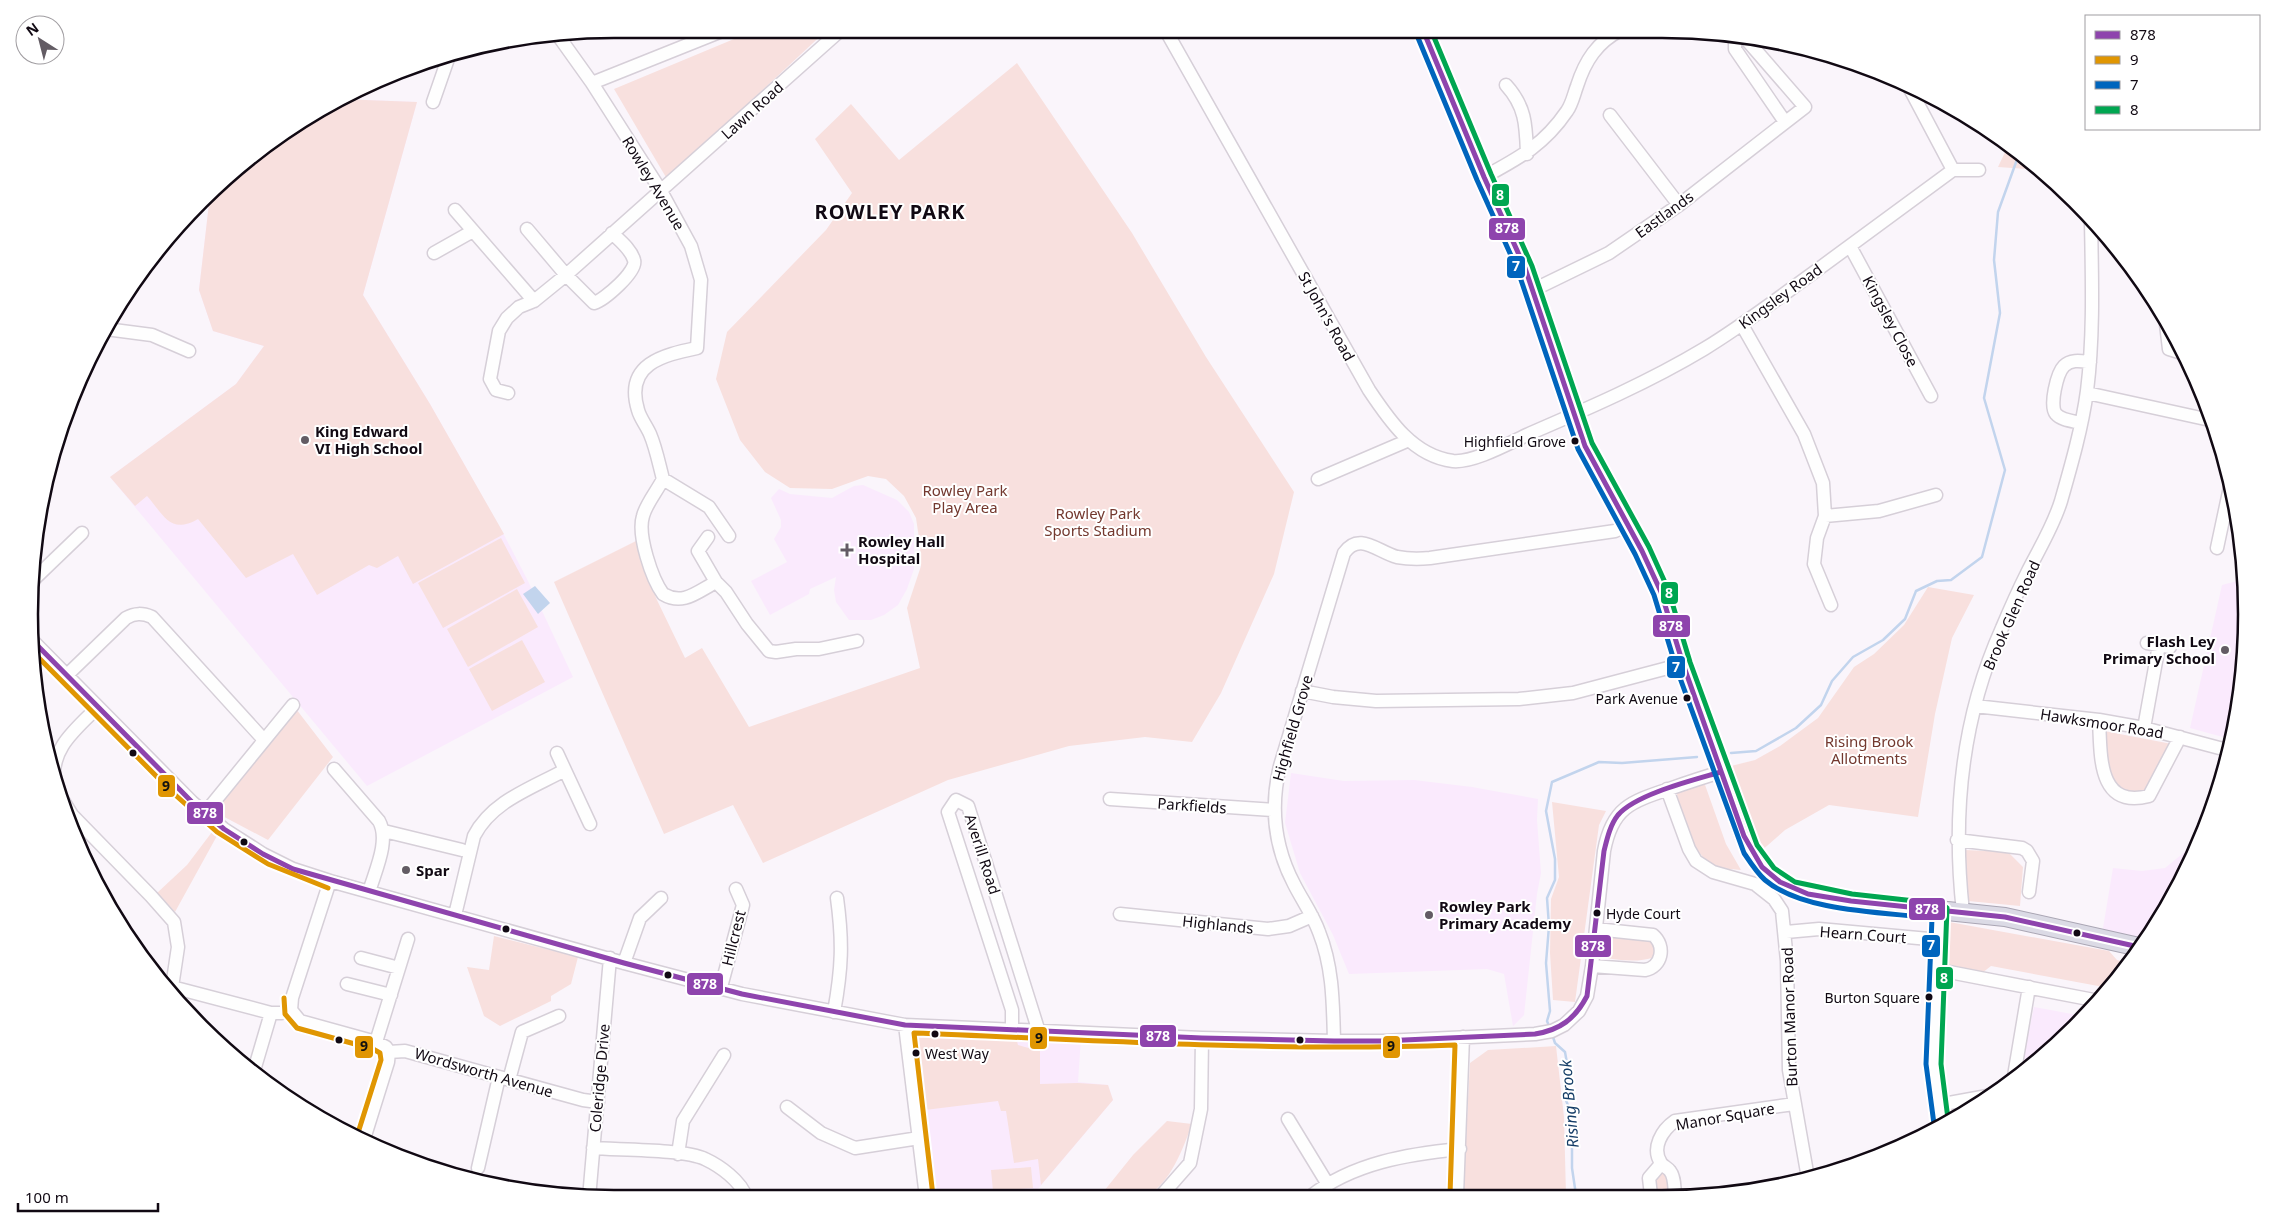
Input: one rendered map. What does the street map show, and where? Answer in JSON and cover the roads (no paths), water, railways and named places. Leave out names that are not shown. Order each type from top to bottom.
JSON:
[{"type":"highway","points":[[1426,38],[1533,290],[1584,446],[1628,525],[1661,592],[1683,664],[1721,772],[1750,849],[1762,867],[1792,889],[1825,897],[1963,912],[2025,921],[2132,945]]},
{"type":"street","points":[[592,83],[704,38]]},
{"type":"street","name":"Lawn Road","points":[[508,393],[496,390],[490,379],[499,331],[507,318],[520,307],[534,301],[566,275],[832,38]]},
{"type":"street","name":"St John's Road","points":[[1170,38],[1369,390],[1388,419],[1409,440],[1434,456],[1455,461],[1465,460],[1573,415]]},
{"type":"street","points":[[1484,177],[1527,154],[1556,126],[1569,108],[1581,72],[1596,48],[1610,38]]},
{"type":"street","name":"Rowley Avenue","points":[[561,40],[592,83],[661,191],[691,246],[701,280],[697,348],[659,358],[640,373],[636,382],[638,409],[651,436],[663,479]]},
{"type":"street","name":"Eastlands","points":[[1735,42],[1735,48],[1785,122]]},
{"type":"street","name":"Eastlands","points":[[1533,290],[1609,253],[1678,205],[1805,107],[1751,45]]},
{"type":"street","points":[[434,102],[447,63]]},
{"type":"street","points":[[1506,85],[1516,96],[1526,121],[1527,154]]},
{"type":"street","points":[[1914,96],[1954,170],[1979,170]]},
{"type":"street","points":[[1610,116],[1678,205]]},
{"type":"street","name":"Kingsley Road","points":[[1573,415],[1667,369],[1742,325],[1954,170]]},
{"type":"street","points":[[455,210],[534,301]]},
{"type":"street","points":[[527,229],[566,275],[594,303],[600,301],[635,266],[634,259],[629,251],[612,233]]},
{"type":"street","points":[[434,253],[473,231]]},
{"type":"street","name":"Brook Glen Road","points":[[1963,912],[1957,840],[1963,764],[1975,706],[2001,630],[2047,535],[2060,503],[2081,424],[2090,362],[2091,231]]},
{"type":"street","name":"Kingsley Close","points":[[1850,246],[1931,396]]},
{"type":"street","points":[[1742,325],[1804,434],[1823,483],[1825,516],[1817,538],[1814,564],[1831,605]]},
{"type":"street","points":[[113,330],[152,335],[189,351]]},
{"type":"street","points":[[2168,340],[2169,350],[2174,351]]},
{"type":"street","points":[[2081,424],[2060,418],[2054,412],[2052,404],[2059,373],[2065,365],[2076,360],[2090,362]]},
{"type":"street","points":[[2087,393],[2203,419]]},
{"type":"street","points":[[1318,479],[1409,440]]},
{"type":"street","points":[[716,582],[685,599],[678,600],[663,594],[657,586],[642,537],[642,517],[663,479],[709,507],[729,536]]},
{"type":"street","points":[[1825,516],[1879,511],[1936,495]]},
{"type":"street","points":[[2217,548],[2228,510]]},
{"type":"street","name":"Highfield Grove","points":[[1334,1041],[1331,973],[1320,932],[1295,886],[1283,859],[1277,837],[1274,810],[1280,766],[1344,553],[1351,545],[1362,542],[1400,557],[1430,558],[1615,531],[1628,525]]},
{"type":"street","points":[[39,574],[82,533]]},
{"type":"street","points":[[708,537],[698,551],[716,582],[726,592],[747,624],[769,650],[776,652],[796,649],[819,649],[857,642]]},
{"type":"street","points":[[67,676],[126,618],[131,615],[145,614],[152,617],[264,740]]},
{"type":"street","points":[[2144,728],[2158,645]]},
{"type":"street","points":[[39,647],[205,813],[224,829],[263,854],[302,872],[624,963],[720,987],[834,1012],[905,1025],[1039,1032],[1334,1041],[1382,1041],[1545,1033],[1558,1029],[1572,1018],[1584,1003],[1589,987],[1604,851],[1611,825],[1620,811],[1632,802],[1721,772]]},
{"type":"street","points":[[1302,691],[1333,697],[1385,701],[1519,699],[1573,693],[1683,664]]},
{"type":"street","points":[[205,813],[293,705]]},
{"type":"street","name":"Hawksmoor Road","points":[[1975,706],[2099,720],[2144,728],[2221,748]]},
{"type":"street","points":[[56,759],[62,746],[98,707]]},
{"type":"street","points":[[2099,720],[2104,773],[2109,785],[2117,794],[2126,799],[2149,796],[2180,737]]},
{"type":"street","points":[[557,753],[590,824]]},
{"type":"street","points":[[334,769],[379,821],[384,830],[382,846],[370,892]]},
{"type":"street","points":[[455,915],[474,836],[480,824],[502,804],[565,770]]},
{"type":"street","name":"Burton Manor Road","points":[[1668,789],[1689,849],[1696,861],[1713,872],[1755,884],[1766,891],[1782,911],[1786,932],[1789,1070],[1807,1172]]},
{"type":"street","name":"Averill Road","points":[[1012,1030],[1012,1010],[948,812],[956,800],[968,806],[1039,1032]]},
{"type":"street","name":"Parkfields","points":[[1110,800],[1274,810]]},
{"type":"street","points":[[75,818],[174,922],[178,947],[170,980]]},
{"type":"street","points":[[384,830],[462,850]]},
{"type":"street","points":[[1957,840],[2022,848],[2027,851],[2033,861],[2029,892]]},
{"type":"street","points":[[177,989],[282,1013],[291,1004],[330,881]]},
{"type":"street","name":"Hillcrest","points":[[720,987],[743,905],[736,889]]},
{"type":"street","points":[[624,963],[640,918],[661,898]]},
{"type":"street","points":[[834,1012],[841,975],[842,938],[837,898]]},
{"type":"street","points":[[1940,911],[1939,970],[1933,1064],[1940,1118]]},
{"type":"street","name":"Highlands","points":[[1120,914],[1268,929],[1290,926],[1312,916]]},
{"type":"street","points":[[1592,966],[1652,969],[1657,965],[1661,956],[1661,946],[1653,935],[1596,930]]},
{"type":"street","name":"Hearn Court","points":[[1786,932],[1819,930],[1940,940]]},
{"type":"street","points":[[376,1042],[408,940]]},
{"type":"street","points":[[361,958],[399,968]]},
{"type":"street","name":"Coleridge Drive","points":[[590,1189],[610,958]]},
{"type":"street","points":[[1939,970],[2090,999]]},
{"type":"street","points":[[348,984],[391,995]]},
{"type":"street","points":[[2015,1068],[2029,986]]},
{"type":"street","points":[[291,1004],[300,1020],[376,1042],[386,1047],[389,1052],[388,1062],[365,1134]]},
{"type":"street","points":[[256,1065],[271,1012]]},
{"type":"street","points":[[478,1168],[504,1078],[522,1032],[559,1016]]},
{"type":"street","points":[[905,1025],[925,1190]]},
{"type":"street","points":[[1457,1190],[1463,1037]]},
{"type":"street","points":[[1166,1190],[1190,1163],[1201,1109],[1202,1038]]},
{"type":"street","name":"Wordsworth Avenue","points":[[389,1052],[405,1051],[582,1100],[598,1102]]},
{"type":"street","points":[[678,1154],[683,1121],[724,1055]]},
{"type":"street","points":[[1938,1105],[1972,1099]]},
{"type":"street","name":"Manor Square","points":[[1661,1164],[1657,1150],[1661,1135],[1675,1121],[1794,1104]]},
{"type":"street","points":[[787,1107],[821,1133],[855,1148],[919,1138]]},
{"type":"street","points":[[1288,1119],[1327,1183]]},
{"type":"street","points":[[593,1148],[678,1154],[704,1158],[737,1181],[742,1190]]},
{"type":"street","points":[[1318,1190],[1327,1183],[1355,1170],[1414,1154],[1460,1149]]},
{"type":"street","points":[[1650,1190],[1649,1178],[1661,1164],[1670,1170],[1674,1180],[1675,1190]]},
{"type":"water","points":[[535,586],[550,603],[538,614],[523,594]]},
{"type":"waterway","name":"Rising Brook","points":[[1731,753],[1756,751],[1796,728],[1821,705],[1832,681],[1853,657],[1883,640],[1905,619],[1916,591],[1937,581],[1951,580],[1982,557],[2005,470],[1984,398],[2000,313],[1994,260],[1998,212],[2017,161]]},
{"type":"waterway","name":"Rising Brook","points":[[1549,1026],[1547,1021],[1550,1011],[1546,963],[1549,926],[1547,898],[1555,880],[1555,859],[1546,811],[1552,782],[1599,762],[1622,763],[1697,757]]},
{"type":"waterway","name":"Rising Brook","points":[[1552,1034],[1555,1043],[1565,1052],[1570,1080],[1566,1100],[1572,1117],[1572,1168],[1575,1190]]},
{"type":"place","name":"King Edward VI High School","points":[[305,440]]},
{"type":"place","name":"Highfield Grove","points":[[1575,441]]},
{"type":"place","name":"Rowley Hall Hospital","points":[[847,550]]},
{"type":"place","name":"Flash Ley Primary School","points":[[2225,650]]},
{"type":"place","name":"Park Avenue","points":[[1687,698]]},
{"type":"place","name":"Spar","points":[[406,870]]},
{"type":"place","name":"Hyde Court","points":[[1597,913]]},
{"type":"place","name":"Rowley Park Primary Academy","points":[[1429,915]]},
{"type":"place","name":"Burton Square","points":[[1929,997]]},
{"type":"place","name":"West Way","points":[[916,1053]]},
{"type":"district","name":"ROWLEY PARK","points":[[890,211]]},
{"type":"park label","name":"Rowley Park Play Area","points":[[965,498]]},
{"type":"park label","name":"Rowley Park Sports Stadium","points":[[1098,522]]},
{"type":"park label","name":"Rising Brook Allotments","points":[[1869,750]]}]
